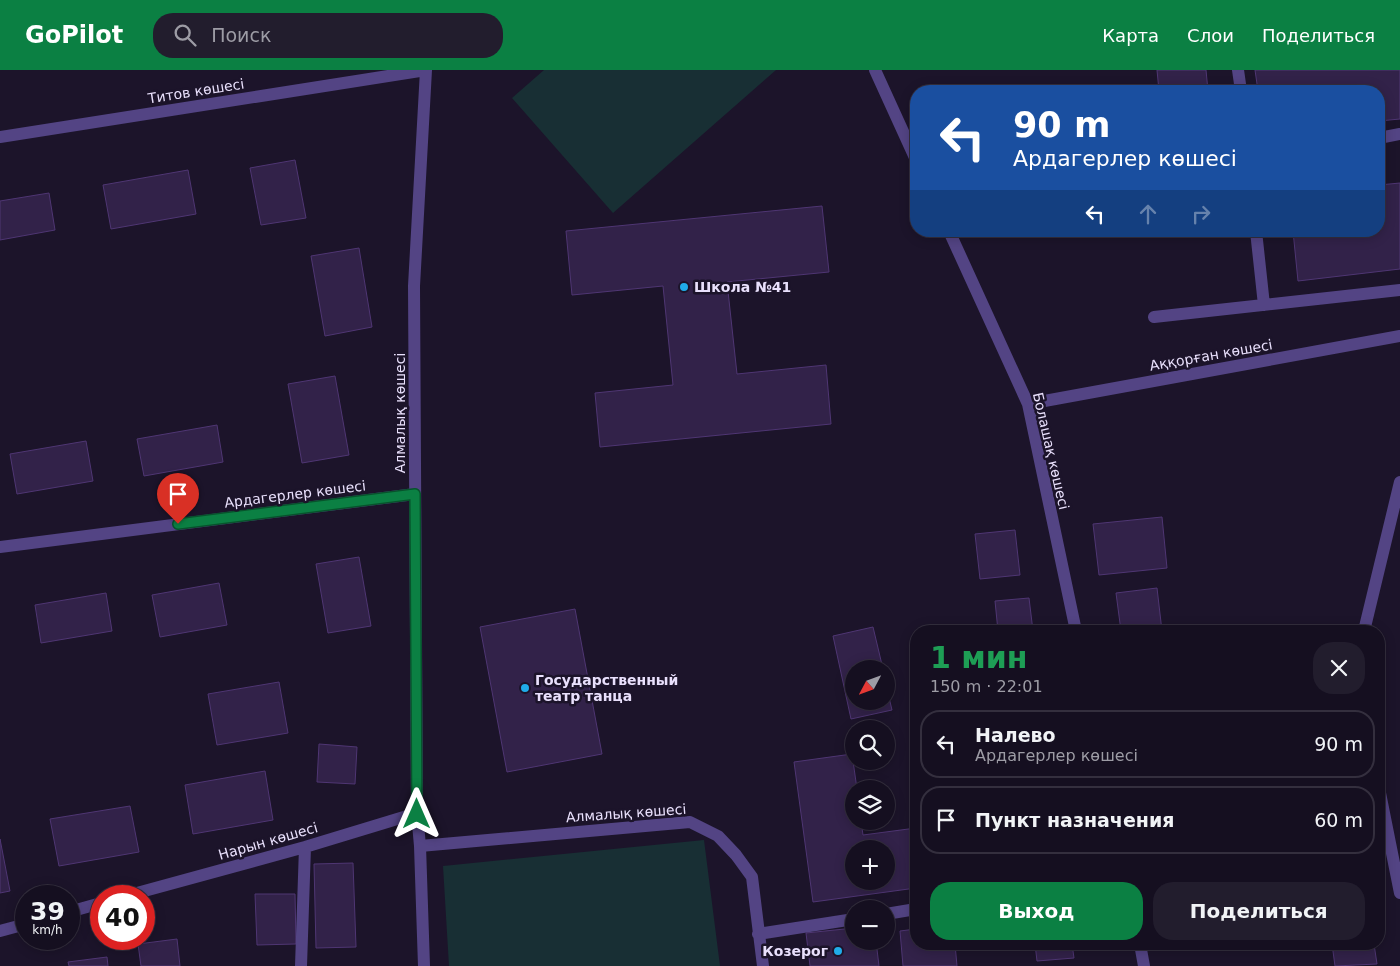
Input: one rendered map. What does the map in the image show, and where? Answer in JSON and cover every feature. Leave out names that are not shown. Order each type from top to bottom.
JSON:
[{"type":"street","name":"Титов көшесі","points":[[0,137],[426,70]]},
{"type":"street","name":"Алмалық көшесі","points":[[424,966],[420,846],[417,814],[414,286],[426,70]]},
{"type":"street","points":[[875,70],[910,147]]},
{"type":"street","points":[[1238,70],[1240,85]]},
{"type":"street","points":[[1385,137],[1400,134]]},
{"type":"street","name":"Болашақ көшесі","points":[[952,237],[1028,404],[1075,625]]},
{"type":"street","points":[[1257,237],[1264,305]]},
{"type":"street","points":[[1154,317],[1400,290]]},
{"type":"street","name":"Аққорған көшесі","points":[[1028,404],[1400,336]]},
{"type":"street","points":[[1365,625],[1400,482]]},
{"type":"street","name":"Ардагерлер көшесі","points":[[0,547],[415,494]]},
{"type":"street","name":"Нарын көшесі","points":[[155,888],[417,814]]},
{"type":"street","points":[[1385,818],[1400,893]]},
{"type":"street","name":"Алмалық көшесі","points":[[420,846],[690,822],[718,836],[736,855],[752,877],[762,966]]},
{"type":"street","points":[[301,966],[305,847]]},
{"type":"street","points":[[895,912],[910,910]]},
{"type":"street","points":[[758,934],[845,920]]},
{"type":"street","points":[[0,931],[15,927]]},
{"type":"street","points":[[1141,950],[1144,966]]},
{"type":"green space","points":[[544,70],[776,70],[613,213],[512,98]]},
{"type":"green space","points":[[704,840],[720,966],[449,966],[443,866]]},
{"type":"building","points":[[1157,70],[1206,70],[1207,85],[1158,85]]},
{"type":"building","points":[[1255,70],[1400,70],[1400,119],[1385,120],[1385,85],[1257,85]]},
{"type":"building","points":[[295,160],[306,218],[261,225],[250,168]]},
{"type":"building","points":[[188,170],[196,214],[111,229],[103,185]]},
{"type":"building","points":[[1400,183],[1400,269],[1298,281],[1294,237],[1385,237],[1385,184]]},
{"type":"building","points":[[49,193],[55,230],[0,240],[0,201]]},
{"type":"building","points":[[822,206],[829,272],[727,282],[737,374],[826,365],[831,424],[600,447],[595,393],[673,385],[663,286],[572,295],[566,231]]},
{"type":"building","points":[[359,248],[372,327],[325,336],[311,256]]},
{"type":"building","points":[[335,376],[349,455],[302,463],[288,384]]},
{"type":"building","points":[[217,425],[223,462],[144,476],[137,439]]},
{"type":"building","points":[[86,441],[93,481],[17,494],[10,454]]},
{"type":"building","points":[[1162,517],[1167,568],[1099,575],[1093,524]]},
{"type":"building","points":[[1015,530],[1020,575],[980,579],[975,534]]},
{"type":"building","points":[[359,557],[371,626],[328,633],[316,564]]},
{"type":"building","points":[[219,583],[227,625],[160,637],[152,595]]},
{"type":"building","points":[[1157,588],[1161,625],[1120,625],[1116,593]]},
{"type":"building","points":[[106,593],[112,631],[41,643],[35,605]]},
{"type":"building","points":[[1029,598],[1032,625],[997,625],[995,601]]},
{"type":"building","points":[[575,609],[602,754],[507,772],[480,627]]},
{"type":"building","points":[[873,627],[881,660],[845,660],[845,691],[833,636]]},
{"type":"building","points":[[279,682],[288,733],[217,745],[208,694]]},
{"type":"building","points":[[849,710],[892,710],[851,719]]},
{"type":"building","points":[[319,744],[357,747],[355,784],[317,782]]},
{"type":"building","points":[[845,755],[845,770],[854,770],[856,780],[845,780],[845,830],[862,830],[863,835],[910,829],[910,889],[813,902],[794,762]]},
{"type":"building","points":[[265,771],[273,820],[193,834],[185,785]]},
{"type":"building","points":[[130,806],[139,852],[59,866],[50,819]]},
{"type":"building","points":[[0,839],[10,891],[0,893]]},
{"type":"building","points":[[353,863],[356,947],[316,948],[314,864]]},
{"type":"building","points":[[255,894],[295,894],[296,944],[257,945]]},
{"type":"building","points":[[845,929],[845,950],[877,950],[879,966],[810,966],[806,933]]},
{"type":"building","points":[[910,930],[910,950],[956,950],[957,966],[903,966],[900,931]]},
{"type":"building","points":[[177,939],[180,966],[141,966],[139,950],[155,950],[155,942]]},
{"type":"building","points":[[1036,950],[1073,950],[1074,958],[1037,961]]},
{"type":"building","points":[[1333,950],[1375,950],[1377,964],[1335,966]]},
{"type":"building","points":[[107,957],[108,966],[69,966],[68,962]]},
{"type":"place","name":"Школа №41","points":[[684,287]]},
{"type":"place","name":"Государственный театр танца","points":[[525,688]]},
{"type":"place","name":"Козерог","points":[[838,951]]},
{"type":"route","points":[[178,524],[415,494],[417,814]]}]
